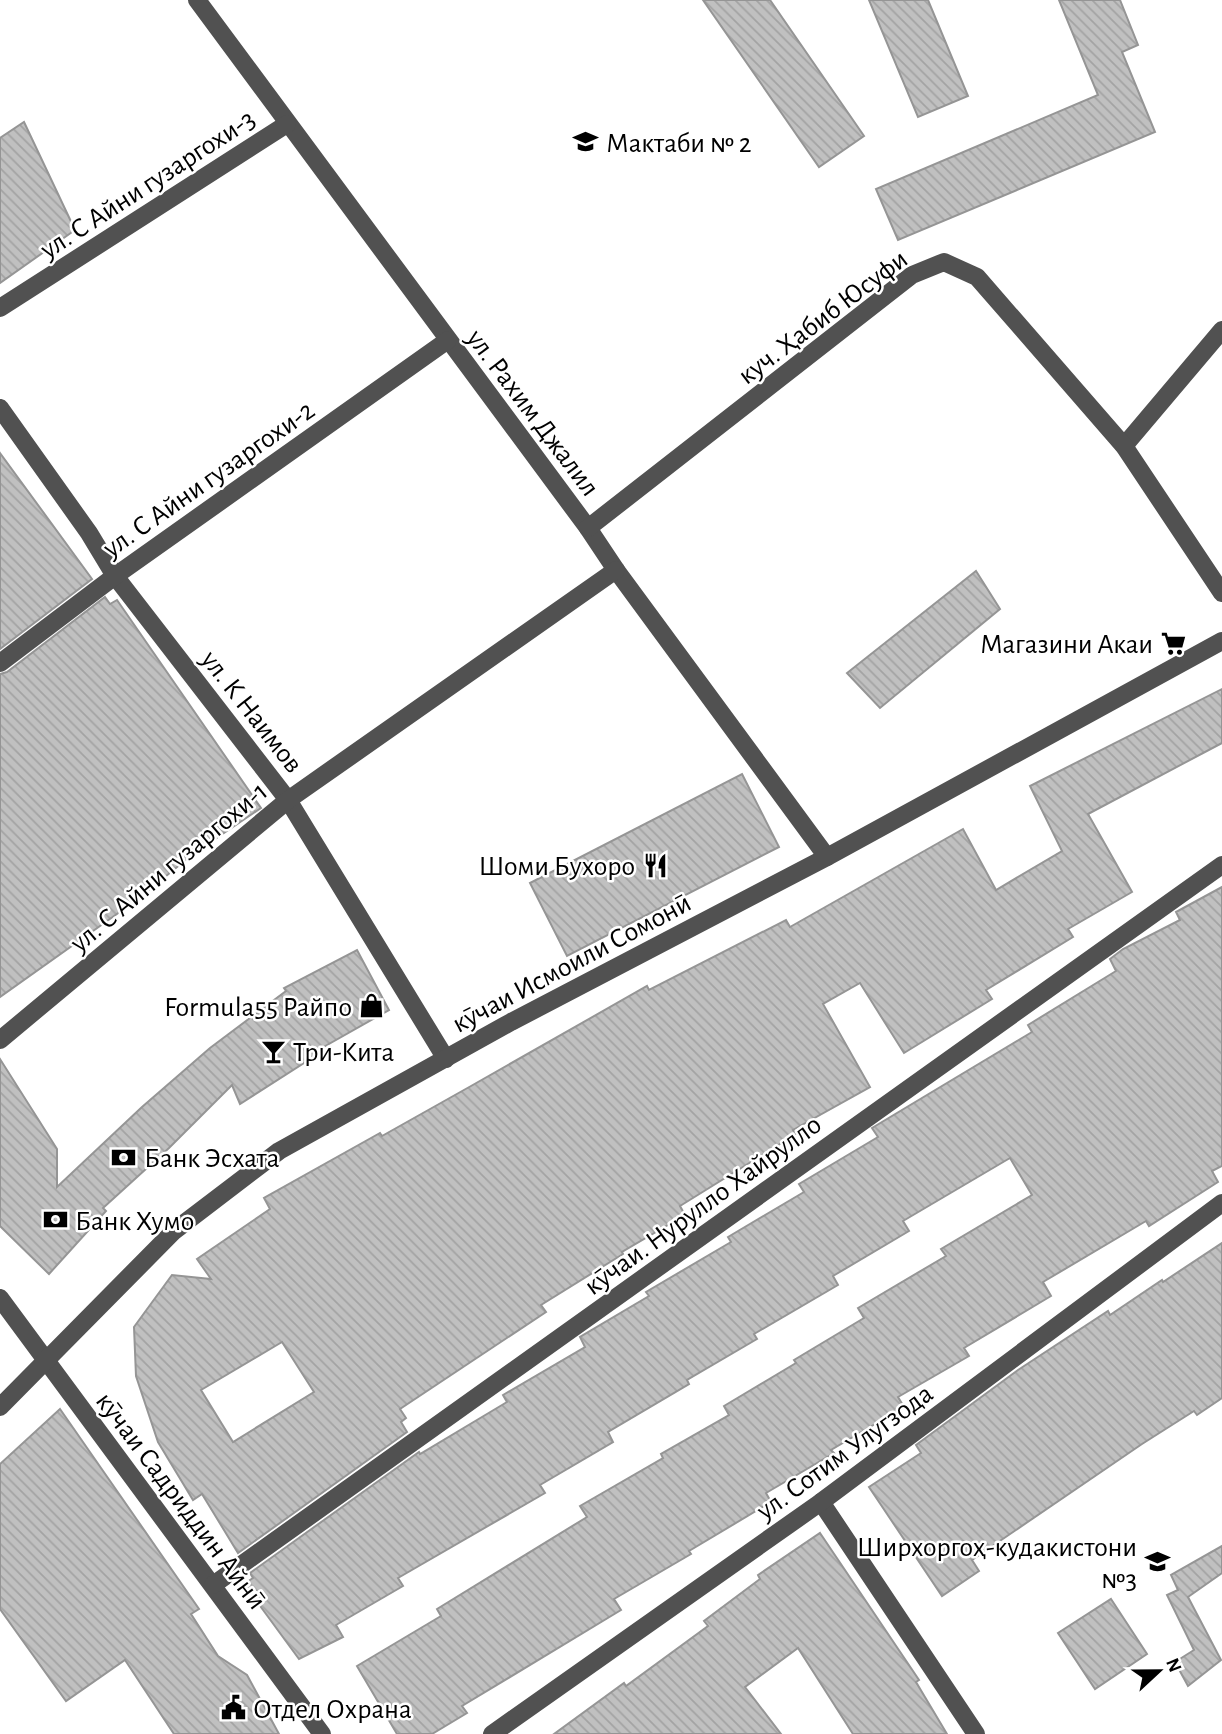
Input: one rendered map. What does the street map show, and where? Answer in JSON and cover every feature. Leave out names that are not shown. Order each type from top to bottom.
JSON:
[{"type":"street","name":"ул. Рахим Джалил","points":[[197,0],[827,856]]},
{"type":"street","name":"ул. С Айни гузаргохи-3","points":[[0,308],[286,124]]},
{"type":"street","name":"куч. Ҳабиб Юсуфи","points":[[588,528],[912,275],[944,262],[977,277],[1124,446],[1222,593]]},
{"type":"street","points":[[1124,446],[1222,330]]},
{"type":"street","name":"ул. С Айни гузаргохи-2","points":[[0,663],[116,576],[448,340]]},
{"type":"street","name":"ул. К Наимов","points":[[0,408],[89,533],[116,576],[289,800],[446,1059]]},
{"type":"street","name":"ул. С Айни гузаргохи-1","points":[[0,1040],[289,800],[616,570]]},
{"type":"street","name":"кӯчаи Исмоили Сомонӣ","points":[[0,1408],[174,1231],[279,1151],[1222,641]]},
{"type":"street","name":"кӯчаи. Нурулло Хайрулло","points":[[213,1585],[1222,865]]},
{"type":"street","name":"ул. Сотим Улугзода","points":[[492,1734],[821,1502],[1222,1203]]},
{"type":"street","name":"кӯчаи Садриддин Айнӣ","points":[[0,1298],[322,1734]]},
{"type":"street","points":[[821,1502],[976,1734]]},
{"type":"building","points":[[703,0],[770,0],[864,136],[819,167]]},
{"type":"building","points":[[869,0],[928,0],[968,96],[918,117]]},
{"type":"building","points":[[1059,0],[1120,0],[1138,45],[1122,52],[1155,132],[898,240],[876,189],[1098,95]]},
{"type":"building","points":[[24,122],[75,230],[0,283],[0,138]]},
{"type":"building","points":[[0,453],[92,579],[0,649]]},
{"type":"building","points":[[976,571],[1000,609],[880,708],[847,673]]},
{"type":"building","points":[[105,597],[110,604],[117,600],[261,808],[193,854],[138,899],[0,997],[0,674],[7,672]]},
{"type":"building","points":[[1222,689],[1222,743],[1088,814],[1132,892],[1068,929],[1073,937],[986,990],[992,999],[904,1053],[860,983],[823,1004],[870,1087],[793,1130],[796,1134],[680,1206],[685,1215],[541,1305],[546,1312],[400,1409],[406,1418],[401,1422],[407,1432],[238,1553],[202,1494],[193,1500],[158,1442],[136,1376],[134,1327],[172,1275],[211,1279],[197,1259],[270,1209],[264,1198],[380,1133],[382,1136],[647,986],[649,990],[786,920],[790,927],[963,829],[996,890],[1062,851],[1030,786]],"holes":[[[282,1342],[314,1392],[233,1442],[201,1390]]]},
{"type":"building","name":"Шоми Бухоро","points":[[742,774],[779,847],[567,956],[530,883]]},
{"type":"building","points":[[1222,887],[1222,1166],[1212,1171],[1218,1182],[1149,1226],[1146,1221],[1043,1282],[1051,1296],[964,1348],[969,1356],[898,1397],[904,1407],[831,1450],[834,1453],[766,1493],[771,1502],[689,1551],[691,1554],[614,1599],[621,1610],[462,1706],[467,1713],[432,1734],[397,1734],[357,1666],[441,1616],[437,1609],[587,1517],[580,1506],[663,1458],[661,1454],[729,1415],[724,1406],[864,1318],[858,1308],[946,1256],[941,1249],[1032,1195],[1010,1158],[903,1221],[909,1231],[833,1276],[838,1285],[754,1334],[757,1339],[687,1380],[689,1384],[608,1432],[613,1442],[540,1485],[545,1493],[398,1578],[403,1586],[336,1625],[343,1637],[299,1659],[244,1584],[253,1578],[250,1573],[419,1452],[420,1454],[507,1402],[503,1395],[585,1347],[580,1337],[649,1296],[646,1292],[731,1242],[728,1237],[804,1192],[799,1184],[878,1137],[872,1128],[1032,1032],[1028,1025],[1116,971],[1110,959],[1123,949],[1180,920],[1176,912]]},
{"type":"building","points":[[357,950],[389,1010],[313,1053],[315,1056],[240,1104],[232,1085],[169,1148],[103,1208],[106,1211],[49,1274],[0,1226],[0,1059],[57,1149],[57,1187],[142,1107],[210,1048],[286,991],[284,988]]},
{"type":"building","points":[[1222,1243],[1222,1398],[1197,1415],[1194,1411],[1142,1444],[972,1560],[979,1571],[942,1596],[869,1487],[921,1453],[916,1445],[1018,1370],[1108,1311],[1110,1315]]},
{"type":"building","points":[[60,1409],[199,1609],[191,1614],[218,1656],[247,1675],[279,1734],[174,1734],[125,1660],[66,1701],[0,1609],[0,1464]]},
{"type":"building","points":[[820,1533],[919,1680],[916,1682],[947,1734],[853,1734],[798,1648],[745,1687],[781,1734],[554,1734],[708,1626],[704,1621],[760,1579],[758,1575]]},
{"type":"building","points":[[1222,1546],[1222,1573],[1188,1597],[1221,1660],[1188,1686],[1175,1662],[1194,1650],[1167,1595],[1178,1590],[1171,1575]]},
{"type":"building","points":[[1111,1599],[1147,1654],[1095,1689],[1058,1633]]},
{"type":"place","name":"Мактаби № 2","points":[[586,142]]},
{"type":"place","name":"Магазини Акаи","points":[[1173,643]]},
{"type":"place","name":"Шоми Бухоро","points":[[655,865]]},
{"type":"place","name":"Formula55 Райпо","points":[[372,1006]]},
{"type":"place","name":"Три-Кита","points":[[273,1051]]},
{"type":"place","name":"Банк Эсхата","points":[[124,1157]]},
{"type":"place","name":"Банк Хумо","points":[[55,1220]]},
{"type":"place","name":"Ширхоргоҳ-кудакистони №3","points":[[1157,1562]]},
{"type":"place","name":"Отдел Охрана","points":[[233,1708]]}]
